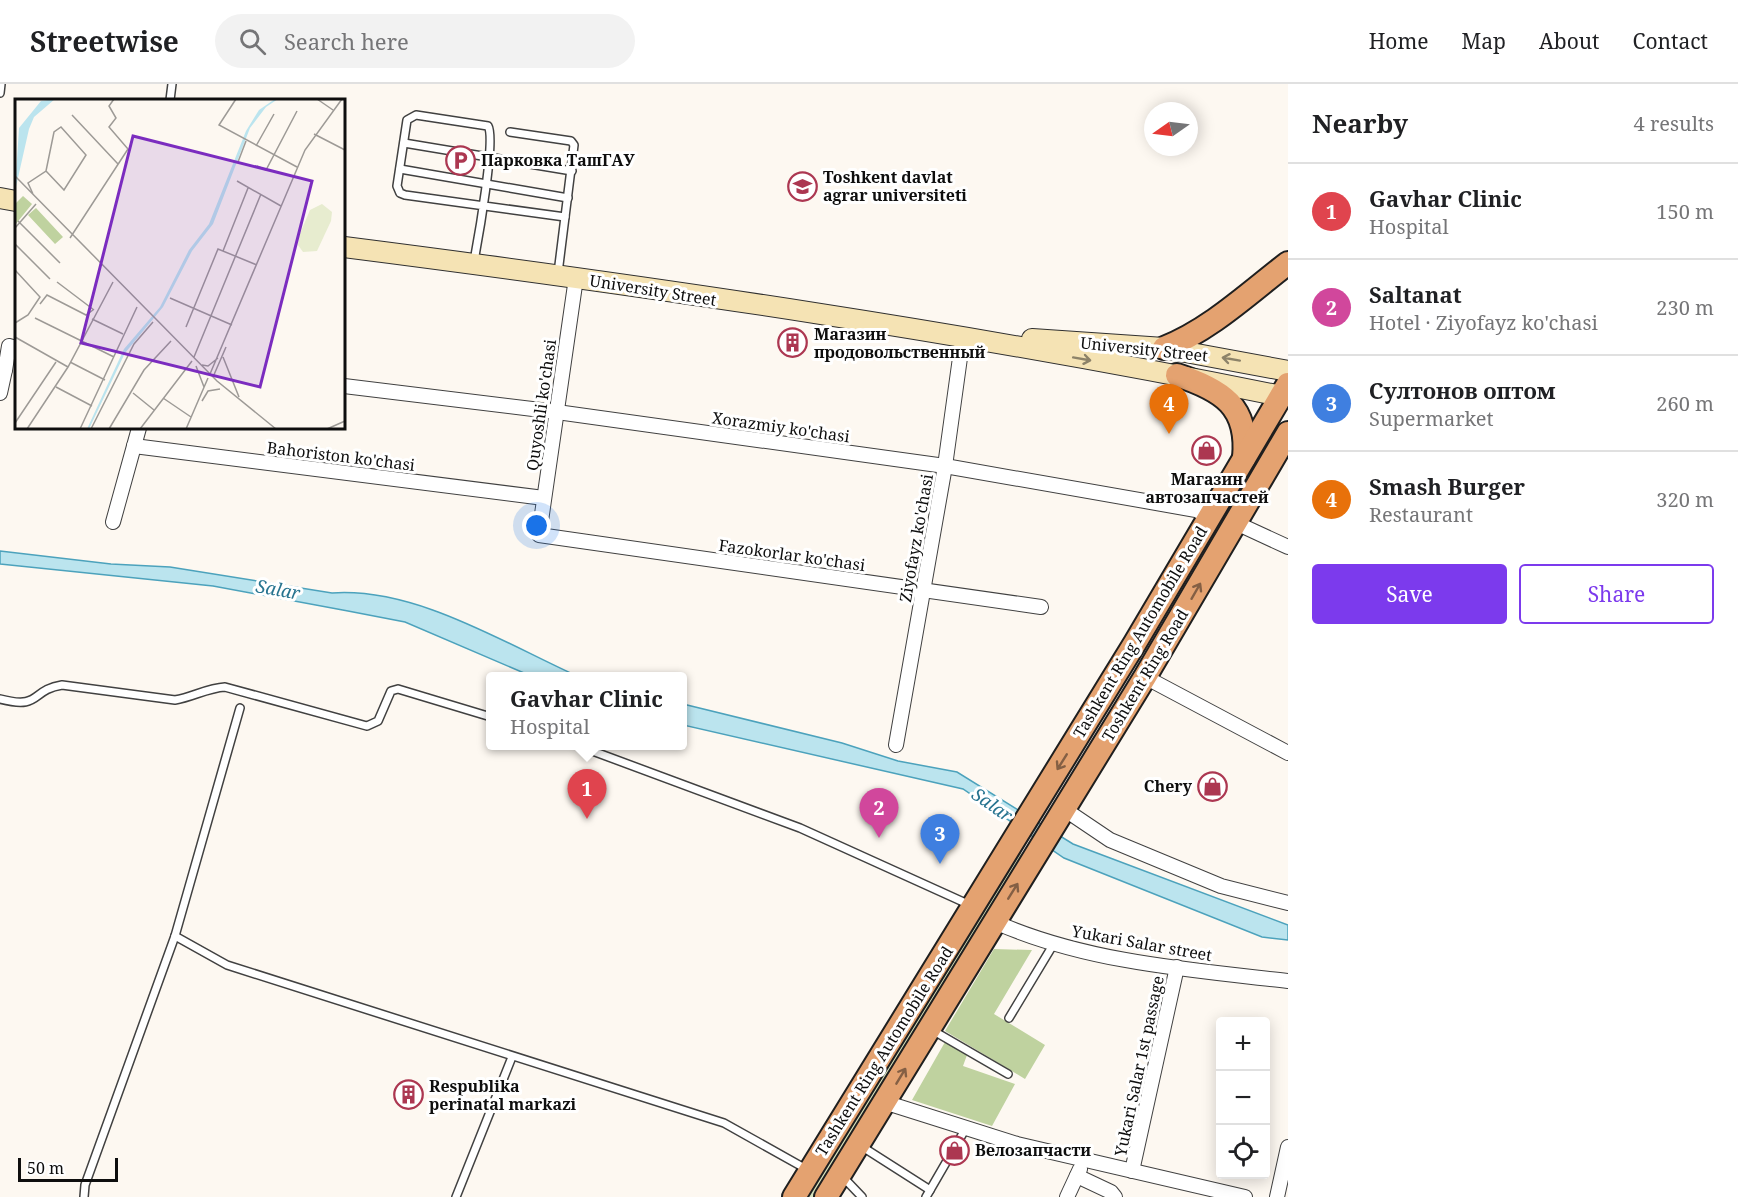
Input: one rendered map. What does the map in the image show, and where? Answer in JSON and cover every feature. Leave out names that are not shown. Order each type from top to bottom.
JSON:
[{"type":"highway","points":[[1164,348],[1206,326],[1288,263]]},
{"type":"highway","points":[[1177,375],[1212,388],[1241,417],[1245,428],[1244,460]]},
{"type":"highway","name":"Tashkent Ring Automobile Road","points":[[794,1197],[1286,392]]},
{"type":"highway","points":[[1254,491],[1288,433]]},
{"type":"highway","points":[[1254,491],[1288,453]]},
{"type":"highway","name":"Toshkent Ring Road","points":[[1034,858],[1145,677],[1254,491]]},
{"type":"highway","name":"Tashkent Ring Automobile Road","points":[[826,1197],[1034,858]]},
{"type":"main road","points":[[0,198],[15,201]]},
{"type":"main road","name":"University Street","points":[[345,247],[567,277],[963,336],[1177,375],[1286,392]]},
{"type":"main road","name":"University Street","points":[[963,336],[1164,348],[1288,371]]},
{"type":"street","name":"Quyoshli ko'chasi","points":[[539,535],[557,412],[567,277]]},
{"type":"street","name":"Ziyofayz ko'chasi","points":[[896,745],[945,466],[963,336]]},
{"type":"street","points":[[0,393],[2,369],[9,346],[15,348]]},
{"type":"street","name":"Xorazmiy ko'chasi","points":[[345,386],[557,412],[945,466],[1196,510],[1210,517]]},
{"type":"street","points":[[113,522],[139,429]]},
{"type":"street","name":"Bahoriston ko'chasi","points":[[134,446],[544,498]]},
{"type":"street","points":[[1236,523],[1288,547]]},
{"type":"street","name":"Fazokorlar ko'chasi","points":[[539,535],[1041,607]]},
{"type":"street","points":[[1145,677],[1288,753]]},
{"type":"street","points":[[1060,815],[1121,845],[1221,886],[1288,903]]},
{"type":"street","name":"Yukari Salar street","points":[[994,922],[1053,945],[1177,967],[1288,981]]},
{"type":"street","name":"Yukari Salar 1st passage","points":[[1132,1171],[1177,967]]},
{"type":"street","points":[[884,1102],[1084,1161],[1245,1197]]},
{"type":"street","points":[[1277,1197],[1288,1147]]},
{"type":"street","points":[[1067,1197],[1084,1161]]},
{"type":"street","points":[[1077,1176],[1112,1192],[1115,1197]]},
{"type":"lane","points":[[0,93],[1,84]]},
{"type":"lane","points":[[170,99],[172,84]]},
{"type":"lane","points":[[474,264],[482,206],[486,183],[492,137],[488,126],[416,115],[407,120],[397,186],[400,193],[482,206],[565,217]]},
{"type":"lane","points":[[510,132],[571,141],[575,152],[565,217],[567,277]]},
{"type":"lane","points":[[404,143],[572,171]]},
{"type":"lane","points":[[400,169],[568,198]]},
{"type":"lane","points":[[0,699],[20,704],[35,699],[47,688],[62,685],[175,700],[190,698],[212,688],[225,687],[367,726],[378,721],[391,691],[398,689],[486,715]]},
{"type":"lane","points":[[84,1197],[85,1185],[175,936],[240,708]]},
{"type":"lane","points":[[590,750],[800,828],[973,906]]},
{"type":"lane","points":[[175,936],[227,965],[724,1123],[810,1172]]},
{"type":"lane","points":[[1009,1018],[1053,945]]},
{"type":"lane","points":[[930,1028],[1008,1074]]},
{"type":"lane","points":[[456,1197],[512,1057]]},
{"type":"lane","points":[[926,1197],[966,1128]]},
{"type":"lane","points":[[859,1144],[930,1190]]},
{"type":"lane","points":[[840,1174],[862,1197]]},
{"type":"green space","points":[[1016,850],[1024,855],[814,1197],[803,1197]]},
{"type":"green space","points":[[994,949],[1032,950],[994,1014],[1045,1045],[1025,1079],[945,1031]]},
{"type":"green space","points":[[945,1042],[967,1055],[963,1066],[1015,1084],[992,1126],[912,1100]]},
{"type":"water","name":"Salar","points":[[0,551],[111,564],[170,567],[332,593],[363,593],[395,599],[458,620],[569,672],[522,672],[405,622],[213,586],[0,564]]},
{"type":"water","name":"Salar","points":[[687,705],[842,743],[898,761],[957,772],[1073,844],[1288,925],[1288,940],[1262,937],[1064,858],[963,789],[687,726]]},
{"type":"place","name":"Парковка ТашГАУ","points":[[460,160]]},
{"type":"place","name":"Toshkent davlat agrar universiteti","points":[[802,186]]},
{"type":"place","name":"Магазин продовольственный","points":[[793,343]]},
{"type":"place","name":"Smash Burger","points":[[1169,434]]},
{"type":"place","name":"Магазин автозапчастей","points":[[1207,451]]},
{"type":"place","name":"Chery","points":[[1213,786]]},
{"type":"place","name":"Gavhar Clinic","points":[[587,819]]},
{"type":"place","name":"Saltanat","points":[[879,838]]},
{"type":"place","name":"Султонов оптом","points":[[940,864]]},
{"type":"place","name":"Respublika perinatal markazi","points":[[408,1095]]},
{"type":"place","name":"Велозапчасти","points":[[954,1150]]}]
